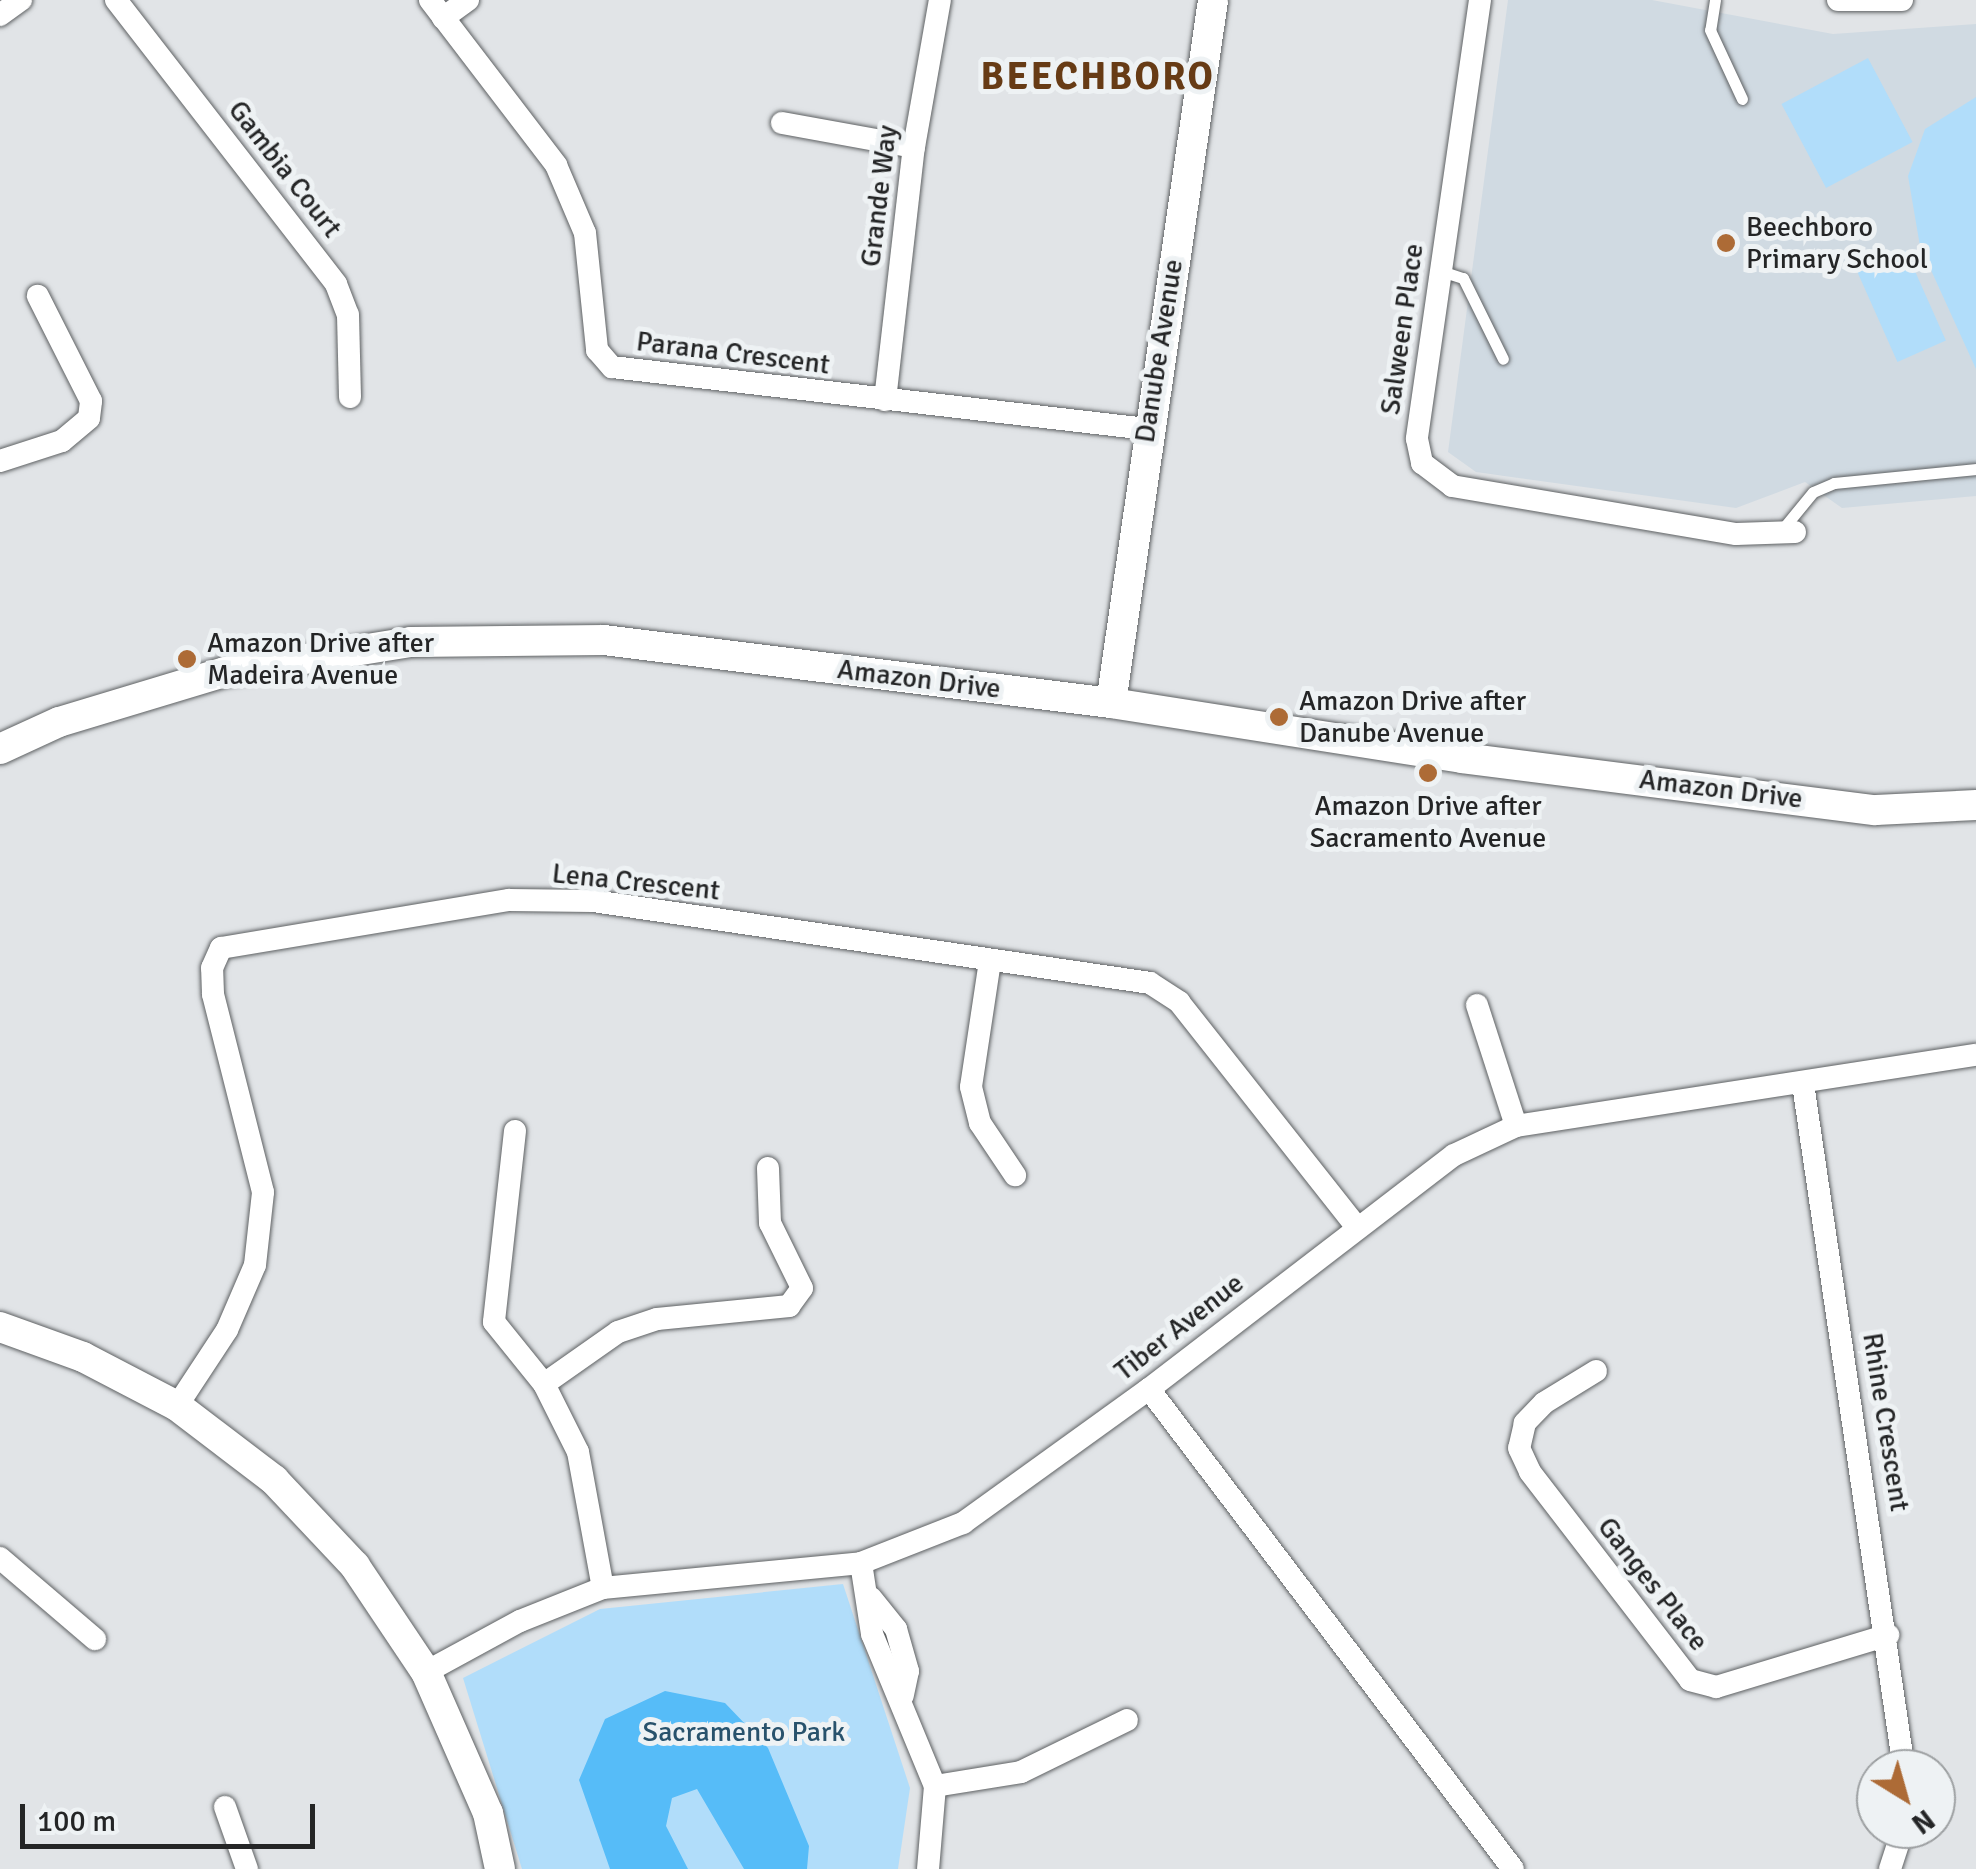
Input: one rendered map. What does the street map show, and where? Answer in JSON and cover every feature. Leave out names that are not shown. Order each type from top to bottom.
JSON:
[{"type":"street","points":[[0,15],[21,0]]},
{"type":"street","name":"Gambia Court","points":[[116,0],[336,284],[348,315],[350,396]]},
{"type":"street","points":[[437,9],[468,0]]},
{"type":"street","name":"Grande Way","points":[[885,400],[914,147],[940,0]]},
{"type":"street","name":"Danube Avenue","points":[[1110,702],[1147,429],[1213,0]]},
{"type":"street","name":"Salween Place","points":[[1480,0],[1417,439],[1422,462],[1452,486],[1736,534],[1787,532]]},
{"type":"street","points":[[1838,0],[1902,0]]},
{"type":"street","name":"Parana Crescent","points":[[437,9],[556,165],[585,233],[597,350],[612,367],[1147,429]]},
{"type":"street","points":[[782,123],[914,147]]},
{"type":"street","points":[[0,462],[62,441],[88,418],[91,401],[38,296]]},
{"type":"street","name":"Amazon Drive","points":[[0,748],[58,722],[226,672],[410,642],[604,640],[1110,702],[1462,758],[1847,802],[1876,810],[1976,805]]},
{"type":"street","name":"Amazon Drive","points":[[1847,802],[1876,792],[1976,786]]},
{"type":"street","name":"Lena Crescent","points":[[178,1406],[228,1330],[255,1265],[263,1192],[213,994],[212,968],[221,948],[509,900],[594,902],[1150,983],[1179,1002],[1356,1226]]},
{"type":"street","points":[[990,961],[971,1086],[980,1123],[1015,1175]]},
{"type":"street","points":[[1477,1005],[1516,1126]]},
{"type":"street","name":"Tiber Avenue","points":[[426,1672],[520,1620],[603,1588],[861,1563],[963,1522],[1149,1390],[1356,1226],[1454,1154],[1516,1126],[1804,1084],[1976,1054]]},
{"type":"street","name":"Rhine Crescent","points":[[1804,1084],[1902,1749]]},
{"type":"street","points":[[515,1131],[494,1322],[544,1384],[578,1452],[603,1588]]},
{"type":"street","points":[[544,1384],[618,1332],[657,1319],[789,1306],[802,1288],[770,1223],[768,1168]]},
{"type":"street","points":[[0,1327],[83,1357],[178,1406],[274,1480],[356,1566],[426,1672],[488,1812],[500,1869]]},
{"type":"street","name":"Ganges Place","points":[[1596,1371],[1544,1403],[1525,1423],[1519,1448],[1530,1472],[1690,1680],[1716,1687],[1888,1636]]},
{"type":"street","points":[[1149,1390],[1512,1869]]},
{"type":"street","points":[[0,1558],[95,1639]]},
{"type":"street","points":[[861,1563],[871,1598],[896,1629],[908,1671],[902,1695],[935,1786],[928,1869]]},
{"type":"street","points":[[935,1786],[1021,1772],[1127,1720]]},
{"type":"street","points":[[225,1807],[247,1869]]},
{"type":"lane","points":[[1715,0],[1710,30],[1742,100]]},
{"type":"lane","points":[[1441,271],[1463,278],[1504,359]]},
{"type":"lane","points":[[1787,532],[1813,492],[1834,483],[1976,468]]},
{"type":"shaded area","name":"Beechboro Primary School","points":[[1508,0],[1652,0],[1833,34],[1976,24],[1976,496],[1842,508],[1805,482],[1736,508],[1476,472],[1448,452]]},
{"type":"green space","points":[[1868,58],[1913,142],[1826,188],[1781,104]]},
{"type":"green space","points":[[1976,97],[1976,369],[1920,246],[1908,176],[1925,129]]},
{"type":"green space","points":[[1906,251],[1946,341],[1897,362],[1858,273]]},
{"type":"green space","name":"Sacramento Park","points":[[843,1584],[910,1788],[898,1869],[522,1869],[463,1678],[600,1609]]},
{"type":"water","points":[[665,1691],[725,1703],[768,1748],[809,1846],[807,1869],[744,1869],[697,1789],[672,1798],[666,1826],[688,1869],[610,1869],[579,1780],[605,1719]]},
{"type":"place","name":"Beechboro Primary School","points":[[1726,243]]},
{"type":"place","name":"Amazon Drive after Madeira Avenue","points":[[187,659]]},
{"type":"place","name":"Amazon Drive after Danube Avenue","points":[[1279,717]]},
{"type":"place","name":"Amazon Drive after Sacramento Avenue","points":[[1428,773]]},
{"type":"district","name":"BEECHBORO","points":[[1098,77]]}]
